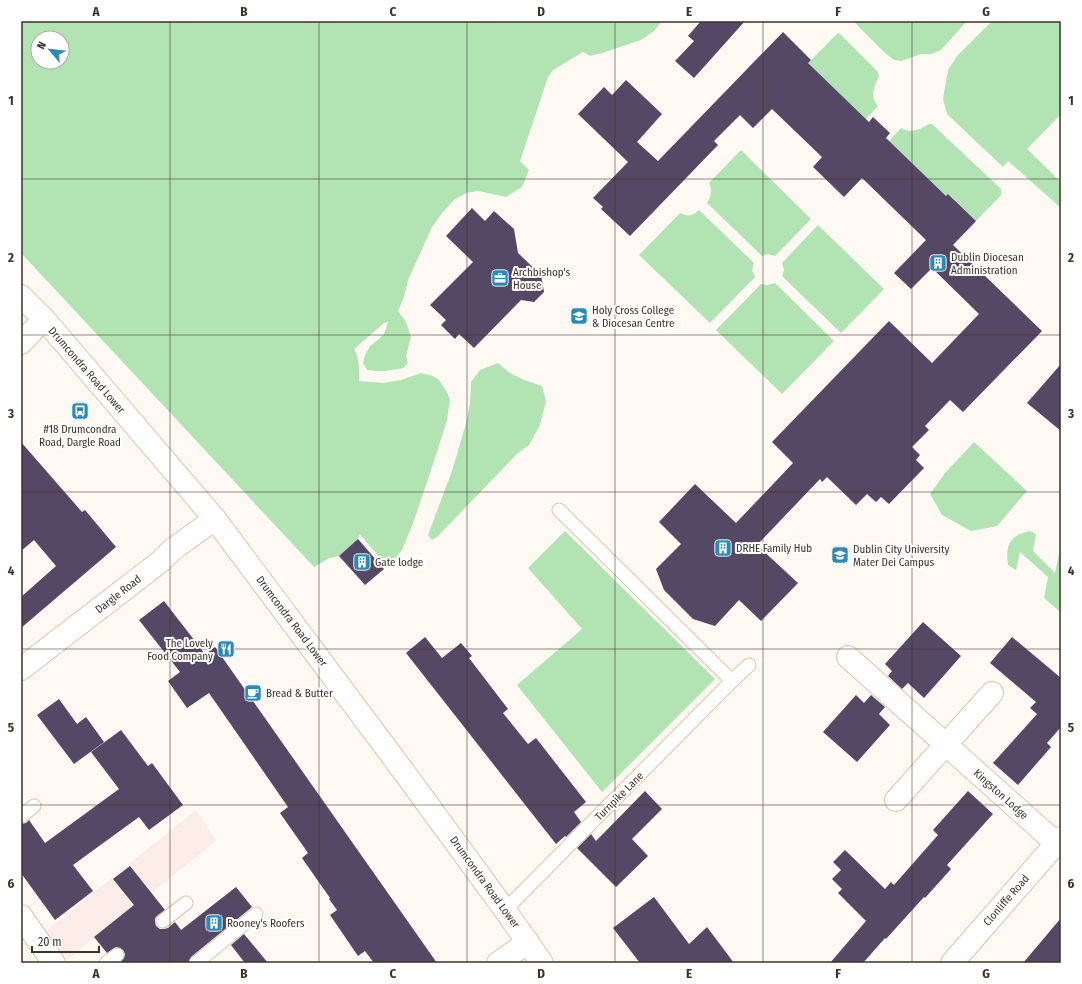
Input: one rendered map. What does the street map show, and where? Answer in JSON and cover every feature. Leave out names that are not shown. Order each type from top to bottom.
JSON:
[{"type":"main road","name":"Drumcondra Road Lower","points":[[21,296],[44,320],[215,519],[401,768],[542,963]]},
{"type":"main road","points":[[21,343],[44,320]]},
{"type":"main road","name":"Dargle Road","points":[[22,665],[161,561],[172,550],[215,519]]},
{"type":"main road","name":"Kingston Lodge","points":[[848,657],[946,745],[1059,840]]},
{"type":"main road","points":[[896,800],[992,694]]},
{"type":"main road","name":"Clonliffe Road","points":[[952,963],[1059,840]]},
{"type":"main road","points":[[21,916],[54,963]]},
{"type":"main road","points":[[498,963],[528,942]]},
{"type":"lane","points":[[559,510],[732,681]]},
{"type":"lane","name":"Turnpike Lane","points":[[505,910],[732,681],[749,666]]},
{"type":"lane","points":[[21,816],[34,806]]},
{"type":"lane","points":[[163,921],[186,903]]},
{"type":"lane","points":[[196,963],[256,914]]},
{"type":"lane","points":[[106,963],[117,955]]},
{"type":"shaded area","points":[[196,810],[216,841],[67,960],[46,931]]},
{"type":"green space","points":[[21,21],[662,21],[654,31],[641,40],[590,56],[583,52],[553,70],[548,77],[520,161],[529,170],[522,187],[506,197],[478,191],[466,193],[454,200],[443,212],[432,227],[408,280],[404,297],[398,311],[406,322],[411,337],[406,356],[408,363],[403,368],[375,371],[367,370],[363,363],[370,346],[384,334],[388,322],[384,323],[354,349],[358,361],[359,381],[383,383],[401,380],[421,373],[433,376],[439,380],[447,392],[450,400],[447,420],[412,526],[402,550],[392,562],[384,563],[360,534],[358,539],[339,556],[329,558],[314,567],[21,253]]},
{"type":"green space","points":[[854,21],[967,21],[941,50],[932,54],[921,54],[901,61],[894,60],[885,53]]},
{"type":"green space","points":[[992,21],[1061,21],[1061,114],[1027,149],[1061,182],[1061,208],[1008,161],[1003,167],[947,114],[943,99],[948,70],[957,56]]},
{"type":"green space","points":[[839,33],[878,72],[879,76],[873,95],[878,106],[866,119],[808,63]]},
{"type":"green space","points":[[932,124],[1001,189],[1001,195],[976,221],[949,194],[946,196],[889,141],[901,128],[912,131]]},
{"type":"green space","points":[[741,150],[811,219],[775,256],[768,254],[762,256],[707,203],[711,193],[709,183]]},
{"type":"green space","points":[[699,210],[754,263],[752,270],[755,277],[710,323],[639,255],[680,213],[690,215],[695,214]]},
{"type":"green space","points":[[818,225],[884,289],[841,333],[782,276],[784,270],[782,263]]},
{"type":"green space","points":[[775,283],[834,341],[782,394],[716,330],[761,284],[768,285]]},
{"type":"green space","points":[[498,363],[510,373],[524,380],[542,386],[546,401],[540,425],[529,445],[518,453],[437,537],[432,540],[428,535],[452,471],[465,427],[470,404],[471,382],[480,370]]},
{"type":"green space","points":[[974,442],[1027,491],[997,526],[971,531],[942,515],[930,494],[945,473]]},
{"type":"green space","points":[[565,531],[715,679],[602,792],[517,685],[582,629],[528,568]]},
{"type":"green space","points":[[1030,531],[1036,534],[1033,551],[1055,573],[1059,554],[1061,556],[1061,602],[1059,611],[1044,598],[1048,577],[1020,552],[1016,570],[1008,565],[1007,552],[1010,542],[1018,535]]},
{"type":"building","points":[[701,21],[745,21],[694,78],[675,61],[694,41],[688,36]]},
{"type":"building","name":"Dublin Diocesan Administration","points":[[783,32],[811,60],[808,63],[869,122],[873,117],[890,133],[886,138],[946,196],[948,194],[976,221],[953,245],[1042,331],[963,412],[950,400],[925,426],[929,430],[912,447],[920,455],[916,460],[924,468],[889,504],[881,497],[876,502],[867,494],[856,505],[827,477],[822,482],[820,479],[757,545],[798,583],[761,621],[739,600],[715,626],[693,619],[664,590],[656,569],[681,544],[659,522],[695,484],[736,523],[793,463],[772,442],[889,321],[932,363],[979,314],[932,268],[911,289],[894,273],[926,240],[862,178],[844,197],[813,167],[822,157],[772,109],[753,128],[740,115],[714,141],[718,145],[630,236],[601,209],[603,207],[593,198],[628,162],[578,114],[604,87],[612,95],[626,80],[662,114],[637,142],[658,161]]},
{"type":"building","name":"Archbishop's House","points":[[472,208],[485,221],[494,211],[514,229],[518,253],[541,275],[544,292],[534,302],[521,300],[474,348],[459,334],[455,339],[441,325],[446,320],[430,305],[473,262],[446,236]]},
{"type":"building","points":[[1061,364],[1061,431],[1027,403]]},
{"type":"building","points":[[21,442],[82,512],[85,510],[116,547],[21,628],[21,597],[56,566],[34,540],[21,551]]},
{"type":"building","name":"Gate lodge","points":[[358,539],[384,569],[365,585],[339,556]]},
{"type":"building","points":[[164,601],[205,654],[215,647],[437,963],[374,963],[365,951],[358,956],[330,915],[337,910],[302,858],[308,853],[280,813],[288,807],[209,693],[187,708],[168,681],[180,672],[139,620]]},
{"type":"building","points":[[923,622],[961,656],[924,698],[908,683],[902,689],[888,676],[892,671],[885,664]]},
{"type":"building","points":[[425,637],[442,658],[461,643],[472,656],[469,658],[508,709],[503,713],[528,744],[536,738],[586,802],[574,812],[581,822],[566,837],[565,836],[556,844],[406,653]]},
{"type":"building","points":[[1012,637],[1061,678],[1061,727],[1047,743],[1051,747],[1018,785],[993,763],[1037,714],[1030,708],[1036,702],[990,663]]},
{"type":"building","points":[[856,695],[864,703],[871,695],[885,707],[879,714],[890,725],[857,762],[823,732]]},
{"type":"building","points":[[59,699],[77,724],[86,717],[104,742],[74,764],[37,715]]},
{"type":"building","points":[[121,730],[148,766],[152,763],[183,805],[149,830],[139,817],[73,865],[93,891],[55,920],[21,873],[21,824],[26,823],[29,820],[45,843],[119,789],[91,752]]},
{"type":"building","points":[[645,791],[662,809],[632,839],[648,856],[616,887],[577,848],[591,834],[596,841]]},
{"type":"building","points":[[968,791],[993,814],[947,865],[951,869],[863,963],[830,963],[866,921],[838,893],[842,889],[832,879],[841,870],[833,862],[845,850],[885,889],[891,882],[894,885],[938,835],[933,830]]},
{"type":"building","points":[[130,866],[165,910],[155,918],[156,926],[160,929],[168,928],[175,922],[181,930],[236,887],[252,907],[191,957],[188,963],[120,963],[125,954],[123,950],[116,947],[107,953],[94,937],[134,905],[113,879]]},
{"type":"building","points":[[654,897],[689,944],[707,927],[734,963],[640,963],[613,928]]},
{"type":"building","points":[[1061,918],[1061,963],[1023,963],[1045,937]]},
{"type":"building","points":[[244,934],[268,963],[245,963],[231,945]]},
{"type":"place","name":"Dublin Diocesan Administration","points":[[938,263]]},
{"type":"place","name":"Archbishop's House","points":[[500,278]]},
{"type":"place","name":"Holy Cross College & Diocesan Centre","points":[[579,316]]},
{"type":"place","name":"#18 Drumcondra Road, Dargle Road","points":[[80,411]]},
{"type":"place","name":"DRHE Family Hub","points":[[723,548]]},
{"type":"place","name":"Dublin City University Mater Dei Campus","points":[[840,555]]},
{"type":"place","name":"Gate lodge","points":[[362,562]]},
{"type":"place","name":"The Lovely Food Company","points":[[226,649]]},
{"type":"place","name":"Bread & Butter","points":[[253,693]]},
{"type":"place","name":"Rooney's Roofers","points":[[214,923]]}]
